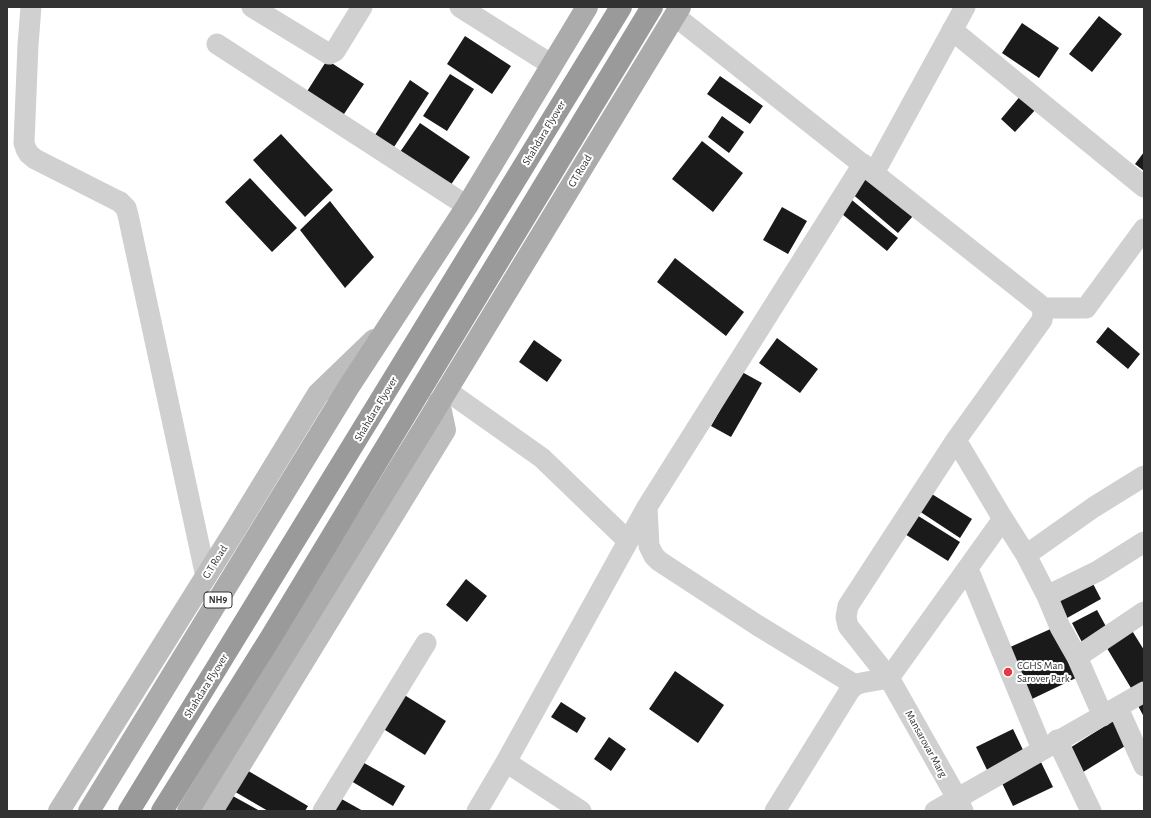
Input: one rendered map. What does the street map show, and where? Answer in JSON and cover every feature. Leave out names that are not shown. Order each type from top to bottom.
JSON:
[{"type":"highway","name":"Shahdara Flyover","points":[[129,811],[621,7]]},
{"type":"highway","points":[[162,811],[271,638],[652,7]]},
{"type":"main road","points":[[387,328],[467,206],[587,7]]},
{"type":"main road","name":"GT Road","points":[[443,396],[677,11]]},
{"type":"main road","name":"G.T Road","points":[[59,811],[206,577],[318,394],[387,328]]},
{"type":"main road","name":"NH9","points":[[89,811],[348,388],[387,328]]},
{"type":"main road","points":[[188,811],[443,396]]},
{"type":"main road","points":[[212,811],[445,430],[443,396]]},
{"type":"street","points":[[31,7],[27,60],[24,143],[29,154],[35,159],[120,202],[126,208],[206,577]]},
{"type":"street","points":[[252,7],[329,54],[335,51],[362,7]]},
{"type":"street","points":[[460,7],[552,64]]},
{"type":"street","points":[[477,811],[506,762],[647,507],[868,168],[965,7]]},
{"type":"street","points":[[677,11],[868,168],[1039,304],[1042,308],[1086,308],[1144,229]]},
{"type":"street","points":[[952,30],[1144,187]]},
{"type":"street","points":[[217,44],[467,206]]},
{"type":"street","name":"Mansarovar Marg","points":[[960,805],[889,678],[848,626],[846,617],[848,606],[956,440],[1042,320],[1042,308]]},
{"type":"street","points":[[443,396],[542,458],[628,541]]},
{"type":"street","points":[[956,440],[1026,555],[1076,657],[1144,766]]},
{"type":"street","points":[[1026,555],[1094,507],[1144,476]]},
{"type":"street","points":[[647,507],[649,546],[654,556],[757,625],[855,685]]},
{"type":"street","points":[[775,811],[850,690],[855,685],[889,678],[998,527],[1001,518],[1000,514]]},
{"type":"street","points":[[1047,596],[1098,571],[1144,542]]},
{"type":"street","points":[[968,569],[1050,745],[1091,811]]},
{"type":"street","points":[[1076,657],[1144,612]]},
{"type":"street","points":[[323,811],[426,643]]},
{"type":"street","points":[[935,811],[960,805],[1050,745],[1111,712],[1144,692]]},
{"type":"street","points":[[506,762],[581,811]]},
{"type":"building","points":[[1099,16],[1122,34],[1092,72],[1069,54]]},
{"type":"building","points":[[1022,23],[1059,48],[1039,78],[1002,53]]},
{"type":"building","points":[[465,36],[511,66],[492,94],[447,64]]},
{"type":"building","points":[[327,60],[364,84],[342,117],[306,93]]},
{"type":"building","points":[[450,74],[474,89],[447,131],[423,116]]},
{"type":"building","points":[[720,76],[763,106],[750,124],[707,94]]},
{"type":"building","points":[[410,80],[429,93],[394,147],[375,135]]},
{"type":"building","points":[[1022,94],[1037,108],[1015,132],[1001,119]]},
{"type":"building","points":[[722,116],[744,132],[729,153],[708,137]]},
{"type":"building","points":[[420,123],[470,157],[450,186],[400,152]]},
{"type":"building","points":[[281,134],[333,190],[305,217],[253,160]]},
{"type":"building","points":[[702,141],[743,173],[713,212],[672,179]]},
{"type":"building","points":[[1144,152],[1144,171],[1135,164]]},
{"type":"building","points":[[865,174],[913,216],[898,233],[850,192]]},
{"type":"building","points":[[250,178],[297,228],[272,252],[225,202]]},
{"type":"building","points":[[847,196],[898,238],[887,251],[836,209]]},
{"type":"building","points":[[330,201],[374,257],[345,288],[300,230]]},
{"type":"building","points":[[782,207],[807,221],[788,254],[763,240]]},
{"type":"building","points":[[675,258],[744,312],[726,336],[657,282]]},
{"type":"building","points":[[1108,327],[1140,354],[1128,369],[1096,342]]},
{"type":"building","points":[[777,338],[818,369],[800,393],[759,363]]},
{"type":"building","points":[[534,340],[562,360],[547,382],[519,362]]},
{"type":"building","points":[[742,372],[762,383],[731,437],[711,426]]},
{"type":"building","points":[[927,491],[972,519],[960,538],[916,509]]},
{"type":"building","points":[[912,512],[960,542],[948,561],[900,531]]},
{"type":"building","points":[[1090,578],[1101,599],[1067,618],[1056,597]]},
{"type":"building","points":[[466,579],[487,596],[467,622],[446,605]]},
{"type":"building","points":[[1097,610],[1109,632],[1084,646],[1072,623]]},
{"type":"building","points":[[1055,627],[1078,677],[1032,699],[1008,648]]},
{"type":"building","points":[[1131,629],[1144,650],[1144,687],[1134,693],[1105,645]]},
{"type":"building","points":[[675,671],[724,705],[698,743],[649,709]]},
{"type":"building","points":[[398,691],[446,721],[425,755],[377,725]]},
{"type":"building","points":[[1144,700],[1144,717],[1137,704]]},
{"type":"building","points":[[561,702],[586,718],[577,733],[551,717]]},
{"type":"building","points":[[1116,719],[1130,743],[1080,774],[1065,751]]},
{"type":"building","points":[[1013,729],[1025,754],[988,772],[976,747]]},
{"type":"building","points":[[609,737],[626,749],[611,771],[594,759]]},
{"type":"building","points":[[357,759],[405,786],[393,806],[346,778]]},
{"type":"building","points":[[1040,760],[1053,787],[1013,806],[1000,779]]},
{"type":"building","points":[[245,769],[308,806],[305,811],[268,811],[232,790]]},
{"type":"building","points":[[231,795],[260,811],[222,811]]},
{"type":"building","points":[[338,797],[363,811],[330,811]]},
{"type":"place","name":"CGHS Man Sarover Park","points":[[1008,672]]}]
